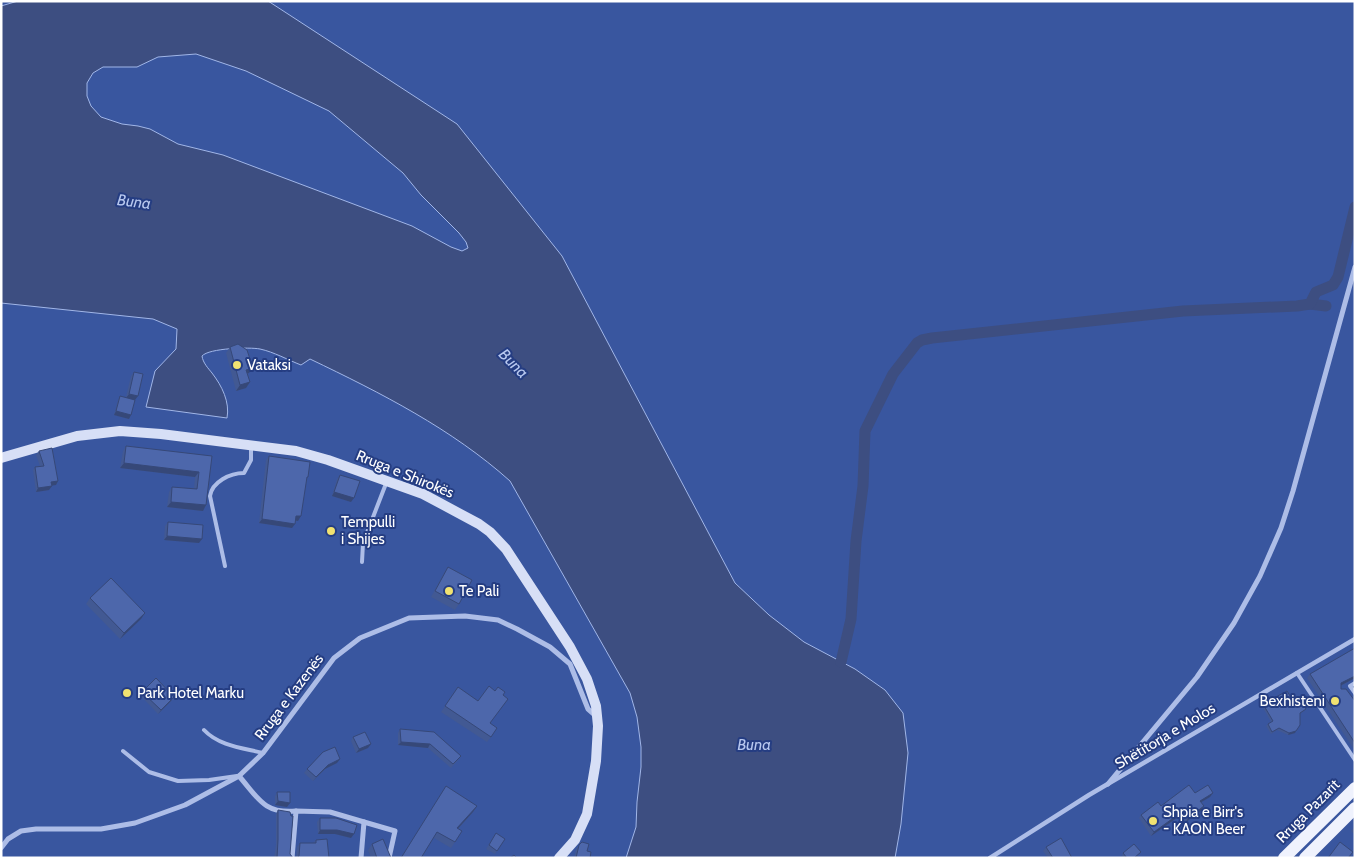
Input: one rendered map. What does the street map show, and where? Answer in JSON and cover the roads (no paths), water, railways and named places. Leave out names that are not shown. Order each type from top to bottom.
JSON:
[{"type":"main road","name":"Rruga e Shirokës","points":[[1,458],[77,436],[120,431],[305,452],[423,494],[445,504],[479,524],[500,541],[581,665],[592,692],[598,717],[596,761],[587,814],[575,840],[559,858]]},
{"type":"main road","name":"Rruga Pazarit","points":[[1284,858],[1355,788]]},
{"type":"main road","name":"Rruga Pazarit","points":[[1305,858],[1355,808]]},
{"type":"street","points":[[1108,784],[1197,677],[1234,623],[1260,576],[1293,491],[1355,267]]},
{"type":"street","name":"Rruga e Kazenës","points":[[1,848],[8,839],[21,831],[36,829],[101,829],[135,823],[185,805],[239,776],[263,753],[334,658],[360,638],[409,618],[465,616],[498,620],[518,629],[550,647],[570,664],[588,709],[598,717]]},
{"type":"street","name":"Shëtitorja e Molos","points":[[990,858],[1108,784],[1355,640]]},
{"type":"street","points":[[239,776],[265,805],[282,812],[330,812],[395,831],[389,858]]},
{"type":"street","points":[[292,858],[296,811]]},
{"type":"street","points":[[361,858],[364,822]]},
{"type":"lane","points":[[225,566],[210,496],[211,490],[217,483],[229,476],[244,473],[251,460],[251,445]]},
{"type":"lane","points":[[362,562],[362,543],[387,481]]},
{"type":"lane","points":[[1297,673],[1318,700],[1355,760]]},
{"type":"lane","points":[[1341,690],[1355,683]]},
{"type":"lane","points":[[1350,686],[1355,693]]},
{"type":"lane","points":[[204,730],[212,738],[227,745],[263,753]]},
{"type":"lane","points":[[123,751],[149,772],[178,781],[209,780],[239,776]]},
{"type":"water","name":"Buna","points":[[18,1],[268,1],[457,124],[562,256],[735,583],[769,615],[804,642],[855,669],[885,690],[903,713],[908,753],[901,824],[895,858],[626,858],[636,827],[641,767],[641,747],[637,717],[630,693],[510,481],[488,462],[415,413],[310,359],[301,365],[276,354],[260,349],[248,348],[206,353],[202,356],[224,394],[228,412],[227,418],[146,407],[155,371],[176,349],[177,329],[153,319],[1,303],[1,6]],"holes":[[[196,54],[246,71],[329,111],[403,173],[421,195],[459,233],[468,248],[462,251],[451,247],[412,226],[223,155],[178,144],[150,129],[122,124],[101,117],[91,106],[87,96],[87,83],[93,73],[103,67],[137,67],[158,57]]]},
{"type":"waterway","points":[[841,662],[851,619],[856,541],[863,486],[865,431],[893,374],[917,343],[932,338],[1183,311],[1310,304],[1316,292],[1333,285],[1338,277],[1355,207]]},
{"type":"waterway","points":[[1310,304],[1326,306]]},
{"type":"place","name":"Vataksi","points":[[237,365]]},
{"type":"place","name":"Tempulli i Shijes","points":[[331,531]]},
{"type":"place","name":"Te Pali","points":[[449,591]]},
{"type":"place","name":"Park Hotel Marku","points":[[127,693]]},
{"type":"place","name":"Bexhisteni","points":[[1335,701]]},
{"type":"place","name":"Shpia e Birr's - KAON Beer","points":[[1153,821]]}]
